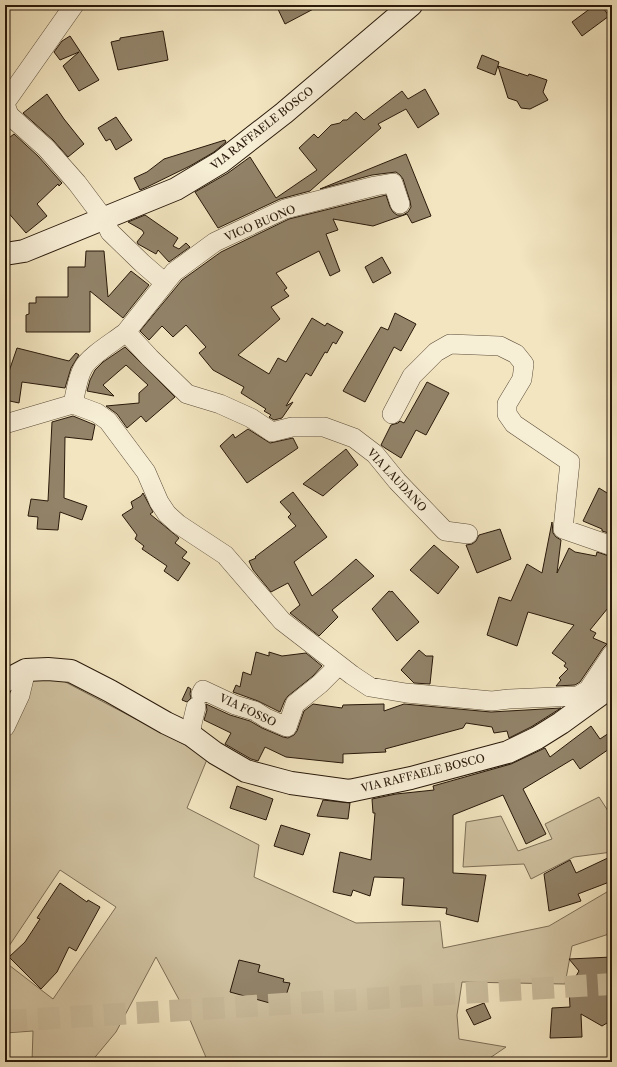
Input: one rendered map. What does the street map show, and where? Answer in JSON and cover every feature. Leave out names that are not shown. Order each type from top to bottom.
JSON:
[{"type":"street","points":[[73,404],[78,381],[84,366],[126,332],[165,283],[110,232],[104,219],[77,183],[46,148],[9,115],[5,104],[74,5]]},
{"type":"street","name":"VIA RAFFAELE BOSCO","points":[[5,254],[24,251],[176,189],[221,162],[284,113],[411,5]]},
{"type":"street","name":"VICO BUONO","points":[[165,283],[174,272],[215,242],[285,209],[393,182],[400,204]]},
{"type":"street","name":"VIA LAUDANO","points":[[126,332],[187,394],[220,404],[251,418],[272,432],[292,427],[324,427],[354,438],[375,454],[397,481],[445,531],[468,534]]},
{"type":"street","points":[[392,414],[412,376],[436,352],[450,344],[500,346],[516,354],[524,364],[522,379],[507,404],[507,414],[514,424],[570,462],[563,529],[612,546]]},
{"type":"street","points":[[5,424],[73,404],[92,411],[108,421],[146,472],[159,502],[167,514],[178,524],[225,555],[282,620],[339,665],[370,687],[492,701],[578,696],[588,690],[612,654]]},
{"type":"street","name":"VIA FOSSO","points":[[191,735],[192,724],[203,690],[236,705],[255,711],[287,728],[295,704],[320,684],[339,665]]},
{"type":"street","name":"VIA RAFFAELE BOSCO","points":[[5,681],[26,670],[48,669],[71,671],[110,690],[166,723],[191,735],[215,753],[246,771],[291,783],[349,791],[411,778],[508,752],[537,738],[561,723],[612,686]]},
{"type":"street","points":[[5,727],[20,695],[26,670]]},
{"type":"shaded area","points":[[52,675],[208,757],[187,808],[259,845],[254,877],[356,923],[440,921],[443,948],[549,926],[612,889],[612,933],[572,946],[565,984],[462,982],[457,1015],[459,1039],[506,1047],[484,1062],[208,1062],[190,1020],[156,957],[116,1032],[91,1062],[32,1062],[33,1031],[5,1033],[5,962],[53,999],[116,907],[60,870],[5,952],[5,690],[23,677]]},
{"type":"shaded area","points":[[599,797],[612,817],[612,852],[574,857],[531,879],[524,864],[463,867],[466,822],[501,816],[518,851],[552,839],[545,824]]},
{"type":"building","points":[[276,5],[321,5],[285,24]]},
{"type":"building","points":[[595,5],[601,5],[609,16],[582,36],[572,22]]},
{"type":"building","points":[[163,31],[168,60],[118,70],[111,42],[120,40],[120,38]]},
{"type":"building","points":[[70,36],[99,80],[79,91],[63,66],[79,52],[60,60],[54,52],[62,41]]},
{"type":"building","points":[[482,55],[499,62],[495,75],[477,68]]},
{"type":"building","points":[[498,66],[528,76],[529,74],[547,80],[543,92],[548,100],[530,109],[521,108],[517,101],[508,98]]},
{"type":"building","points":[[425,89],[439,114],[418,128],[406,109],[378,124],[381,128],[310,191],[280,199],[218,228],[195,192],[228,173],[250,157],[276,198],[317,170],[299,148],[314,134],[318,138],[331,125],[347,120],[356,112],[364,120],[402,91],[408,99]]},
{"type":"building","points":[[47,94],[64,119],[84,144],[68,157],[53,140],[23,113]]},
{"type":"building","points":[[116,117],[132,140],[116,150],[110,139],[106,141],[98,128]]},
{"type":"building","points":[[14,134],[38,156],[62,183],[59,186],[58,184],[37,204],[47,216],[26,233],[5,209],[5,141]]},
{"type":"building","points":[[225,140],[226,142],[214,152],[190,166],[140,190],[134,178],[147,172],[164,159]]},
{"type":"building","points":[[406,154],[431,216],[412,223],[407,214],[373,226],[333,219],[338,230],[326,234],[340,271],[330,276],[319,251],[276,273],[287,288],[284,290],[289,296],[271,307],[280,319],[238,355],[269,374],[278,358],[286,362],[312,318],[325,326],[327,323],[343,332],[336,344],[333,342],[327,353],[325,352],[311,376],[306,373],[286,406],[293,402],[282,418],[274,420],[269,417],[271,415],[264,411],[266,409],[241,393],[244,387],[213,370],[199,353],[206,347],[186,325],[173,337],[162,326],[149,340],[140,331],[182,280],[221,252],[289,219],[386,195],[393,212],[397,215],[403,215],[408,212],[411,207],[410,201],[403,179],[396,172],[372,175],[320,189]]},
{"type":"building","points":[[145,215],[178,238],[173,246],[179,249],[186,243],[190,247],[169,262],[158,250],[156,254],[138,244],[137,242],[144,233],[142,230],[128,222]]},
{"type":"building","points":[[86,251],[104,251],[108,297],[131,271],[149,285],[123,318],[90,291],[90,332],[26,332],[26,315],[29,314],[29,303],[36,303],[36,297],[68,297],[68,267],[85,267]]},
{"type":"building","points":[[382,257],[391,273],[373,283],[365,267]]},
{"type":"building","points":[[395,313],[416,324],[401,351],[394,347],[365,402],[343,391],[381,327],[388,330]]},
{"type":"building","points":[[125,347],[175,397],[146,422],[141,416],[127,428],[117,414],[106,406],[139,403],[139,393],[148,385],[126,365],[103,385],[114,396],[87,391],[95,370],[103,362]]},
{"type":"building","points":[[17,348],[69,361],[76,353],[79,355],[71,368],[65,388],[22,382],[19,403],[5,400],[5,383]]},
{"type":"building","points":[[427,382],[449,393],[426,435],[416,430],[401,458],[381,445],[391,425],[400,421],[404,423]]},
{"type":"building","points":[[73,416],[95,425],[92,440],[65,437],[64,498],[87,506],[82,520],[60,512],[58,530],[37,529],[38,517],[28,516],[31,499],[48,501],[52,422]]},
{"type":"building","points":[[248,429],[270,443],[293,438],[298,448],[247,483],[220,446],[233,434],[235,438]]},
{"type":"building","points":[[346,449],[358,465],[323,496],[303,484]]},
{"type":"building","points":[[599,488],[612,496],[612,534],[602,531],[602,529],[583,521]]},
{"type":"building","points":[[293,492],[327,537],[294,562],[312,596],[356,559],[374,576],[332,610],[338,617],[319,636],[290,613],[300,605],[288,583],[271,592],[253,570],[249,561],[256,558],[255,557],[296,526],[288,517],[291,514],[280,502]]},
{"type":"building","points":[[143,493],[153,512],[150,514],[179,538],[175,543],[187,552],[182,558],[190,563],[178,581],[164,571],[167,566],[142,549],[144,546],[135,539],[137,535],[122,515],[133,508],[131,502]]},
{"type":"building","points":[[552,522],[553,533],[561,540],[557,573],[569,548],[575,552],[596,556],[597,552],[612,557],[612,603],[590,630],[596,633],[593,638],[607,644],[580,682],[575,685],[556,686],[561,680],[559,678],[568,669],[564,666],[566,663],[552,653],[574,625],[528,612],[517,646],[487,635],[499,597],[511,601],[527,564],[542,573]]},
{"type":"building","points":[[500,529],[511,559],[477,573],[466,545],[472,544],[476,541],[479,535]]},
{"type":"building","points":[[434,545],[459,567],[438,594],[410,570]]},
{"type":"building","points":[[389,591],[392,591],[419,622],[397,641],[372,609]]},
{"type":"building","points":[[419,650],[426,656],[433,656],[430,684],[414,683],[401,670]]},
{"type":"building","points":[[256,652],[269,656],[269,652],[282,656],[306,653],[322,666],[313,676],[288,696],[280,712],[258,701],[233,692],[236,685],[240,687],[243,672],[251,675]]},
{"type":"building","points":[[188,687],[191,689],[191,698],[187,702],[182,700]]},
{"type":"building","points":[[206,704],[288,738],[294,735],[297,731],[304,711],[313,704],[342,708],[343,705],[384,704],[384,711],[404,704],[491,712],[561,708],[531,727],[509,738],[507,731],[494,733],[492,727],[466,723],[463,728],[385,749],[386,752],[343,754],[343,763],[286,757],[265,747],[258,761],[251,759],[225,744],[231,733],[204,720],[207,710]]},
{"type":"building","points":[[591,726],[600,739],[612,731],[612,747],[580,769],[573,759],[523,789],[546,834],[526,844],[503,795],[453,815],[453,873],[486,875],[478,922],[446,914],[447,908],[402,905],[404,878],[374,877],[370,896],[353,890],[351,896],[333,892],[340,852],[371,860],[375,813],[373,813],[372,799],[396,794],[434,790],[433,786],[511,764],[545,748],[550,757]]},
{"type":"building","points":[[237,786],[273,799],[266,820],[230,808]]},
{"type":"building","points":[[323,800],[350,803],[348,819],[317,816]]},
{"type":"building","points":[[281,825],[310,834],[303,855],[274,846]]},
{"type":"building","points":[[612,856],[612,881],[578,894],[581,901],[549,911],[544,874],[570,860],[576,873]]},
{"type":"building","points":[[60,883],[87,902],[88,900],[100,907],[76,951],[69,947],[57,972],[41,989],[9,957],[25,942],[40,919],[37,918]]},
{"type":"building","points":[[612,957],[612,1020],[602,1026],[581,1014],[582,1037],[550,1038],[552,1008],[570,1007],[569,988],[579,971],[569,959]]},
{"type":"building","points":[[239,960],[260,965],[258,972],[284,979],[283,982],[290,983],[285,999],[279,997],[277,1005],[230,992]]},
{"type":"building","points":[[484,1003],[491,1018],[474,1025],[466,1010]]},
{"type":"tunnel","points":[[5,1021],[612,984]]}]
